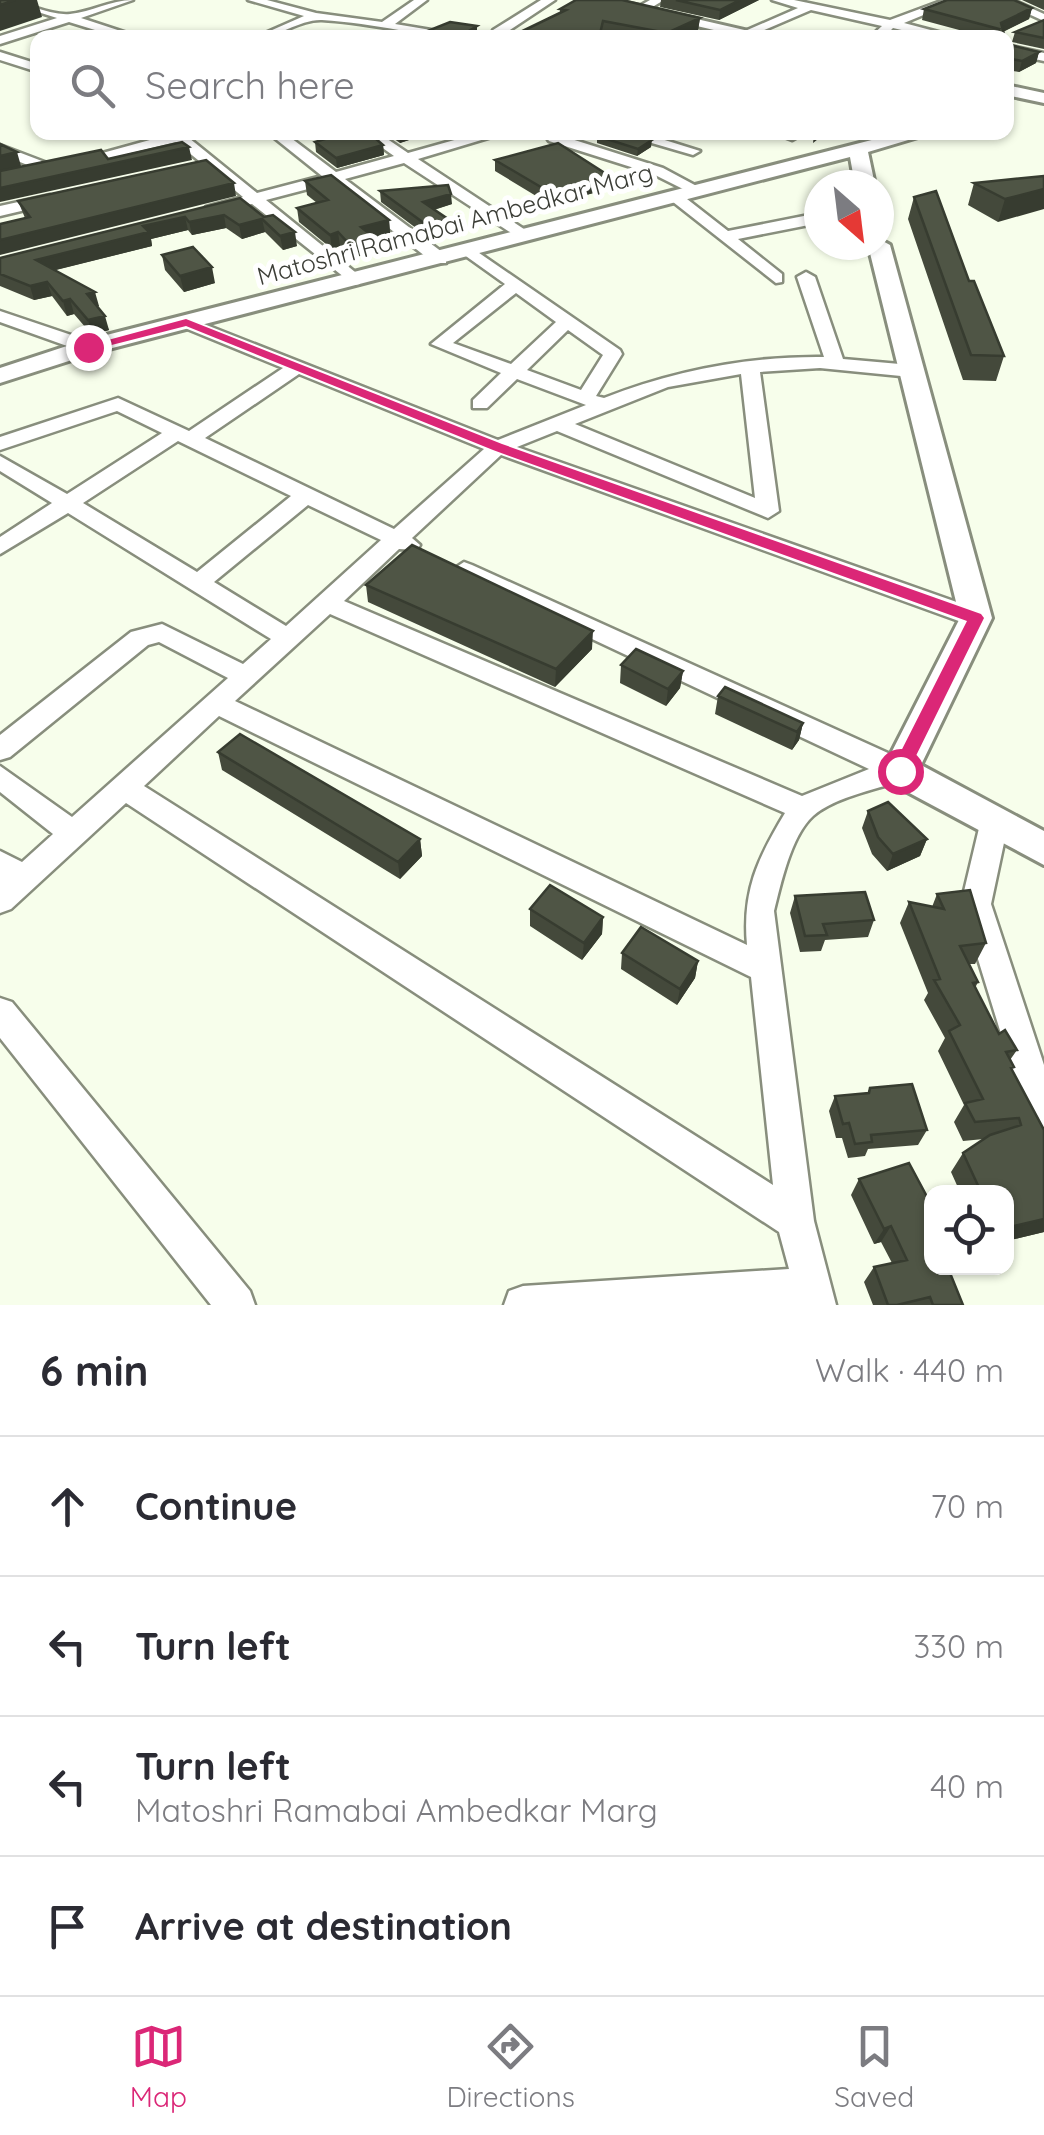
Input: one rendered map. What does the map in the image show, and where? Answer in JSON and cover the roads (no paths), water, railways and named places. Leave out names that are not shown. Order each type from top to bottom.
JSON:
[{"type":"street","points":[[6,0],[109,30]]},
{"type":"street","points":[[31,30],[127,0]]},
{"type":"street","points":[[254,0],[316,16],[414,30]]},
{"type":"street","points":[[384,26],[422,0]]},
{"type":"street","points":[[502,30],[549,0]]},
{"type":"street","points":[[576,0],[719,30]]},
{"type":"street","points":[[640,10],[658,0]]},
{"type":"street","points":[[778,0],[919,30]]},
{"type":"street","points":[[755,30],[824,0]]},
{"type":"street","points":[[885,30],[954,0]]},
{"type":"street","points":[[1004,0],[1040,22]]},
{"type":"street","points":[[603,1],[722,30]]},
{"type":"street","points":[[280,30],[316,16]]},
{"type":"street","points":[[0,40],[30,30]]},
{"type":"street","points":[[1014,50],[1044,57]]},
{"type":"street","points":[[0,56],[30,65]]},
{"type":"street","points":[[16,176],[168,140]]},
{"type":"street","points":[[192,140],[211,164],[350,276]]},
{"type":"street","points":[[285,140],[436,255],[521,232]]},
{"type":"street","points":[[379,140],[521,232]]},
{"type":"street","points":[[201,213],[473,140]]},
{"type":"street","points":[[568,140],[658,171],[686,190],[725,237],[776,278]]},
{"type":"street","points":[[652,140],[694,151]]},
{"type":"street","points":[[686,190],[867,140]]},
{"type":"street","name":"Matoshri Ramabai Ambedkar Marg","points":[[0,376],[81,345],[186,322],[436,255],[469,252],[521,232],[892,140]]},
{"type":"street","points":[[0,148],[50,169]]},
{"type":"street","points":[[858,148],[862,170]]},
{"type":"street","points":[[192,168],[211,164]]},
{"type":"street","points":[[0,211],[58,198]]},
{"type":"street","points":[[725,237],[804,221]]},
{"type":"street","points":[[469,252],[613,354],[594,401]]},
{"type":"street","points":[[523,1305],[814,1296],[796,1222],[758,911],[773,859],[803,808],[851,786],[900,771],[976,618],[883,260]]},
{"type":"street","points":[[0,366],[350,276]]},
{"type":"street","points":[[806,278],[835,364]]},
{"type":"street","points":[[516,284],[440,344],[594,401]]},
{"type":"street","points":[[0,316],[81,345]]},
{"type":"street","points":[[480,404],[568,321]]},
{"type":"street","points":[[186,322],[498,447],[976,618]]},
{"type":"street","points":[[0,900],[12,871],[73,834],[498,447],[556,423],[594,401],[663,382],[750,368],[835,364],[912,371]]},
{"type":"street","points":[[0,547],[298,366]]},
{"type":"street","points":[[556,423],[768,510],[750,368]]},
{"type":"street","points":[[0,444],[118,404],[396,539],[900,771],[1044,849]]},
{"type":"street","points":[[4,469],[68,503],[288,638]]},
{"type":"street","points":[[198,583],[306,495]]},
{"type":"street","points":[[326,603],[803,808]]},
{"type":"street","points":[[0,750],[140,638],[162,633],[246,676]]},
{"type":"street","points":[[216,703],[766,969]]},
{"type":"street","points":[[0,776],[73,834]]},
{"type":"street","points":[[124,787],[796,1222]]},
{"type":"street","points":[[994,824],[976,904],[1034,1057],[1044,1118]]},
{"type":"street","points":[[0,1013],[236,1305]]}]
